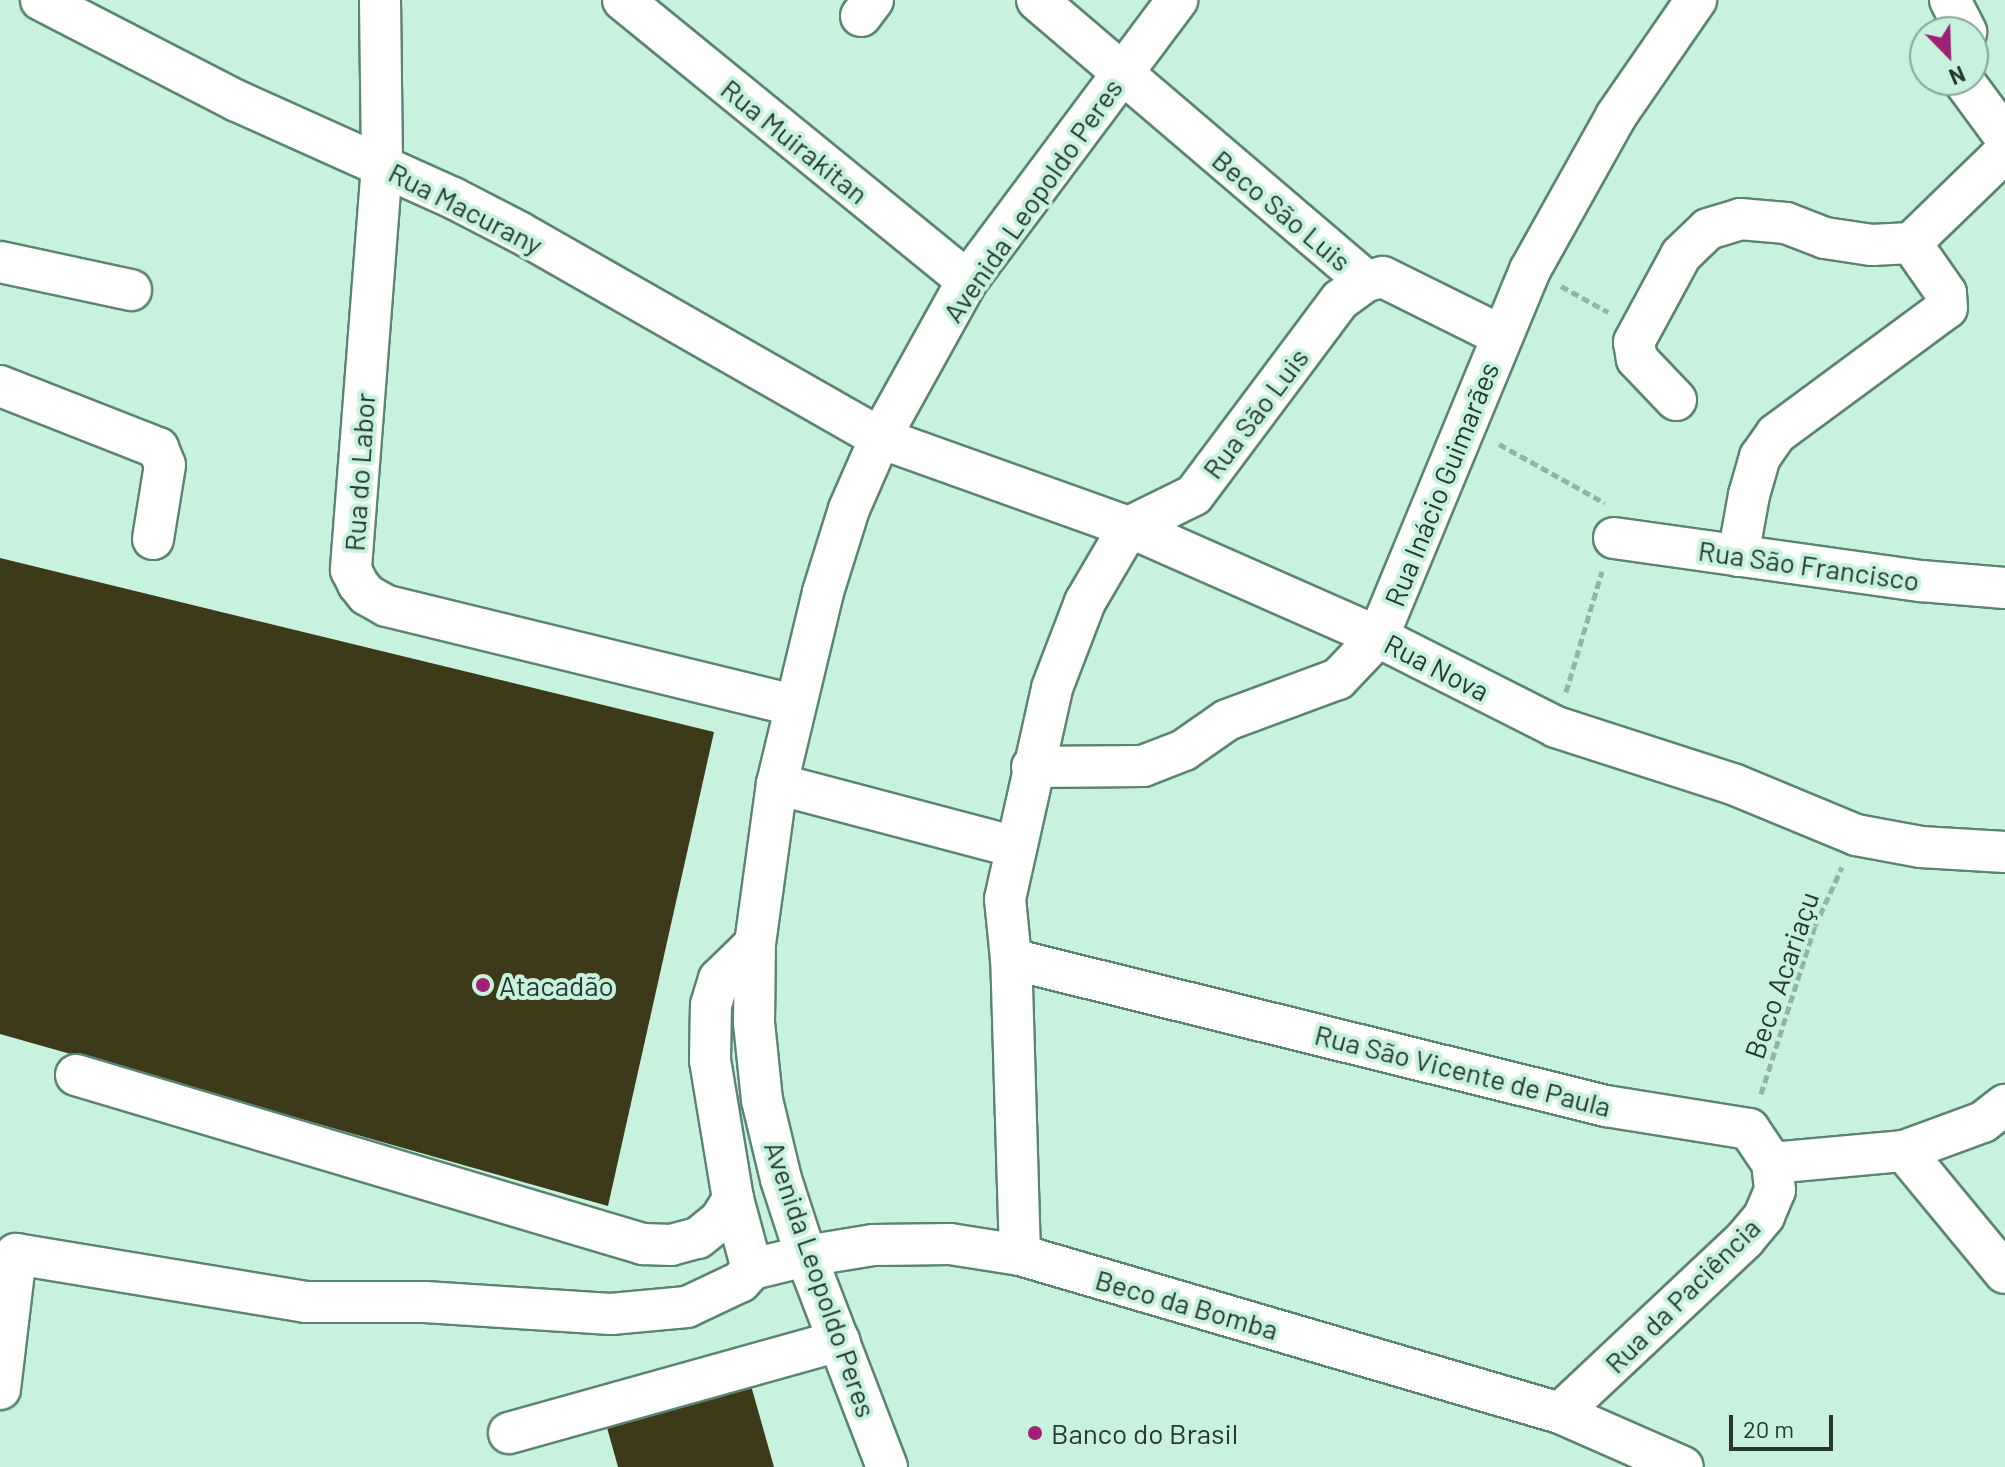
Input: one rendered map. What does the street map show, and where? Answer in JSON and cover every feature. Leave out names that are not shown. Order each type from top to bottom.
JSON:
[{"type":"street","name":"Rua Macurany","points":[[41,0],[237,101],[382,165],[519,232],[880,438]]},
{"type":"street","name":"Rua do Labor","points":[[380,0],[382,165],[351,570],[358,584],[367,595],[387,606],[793,705]]},
{"type":"street","name":"Rua Muirakitan","points":[[623,0],[967,281]]},
{"type":"street","name":"Beco São Luis","points":[[1037,0],[1366,281],[1383,277],[1502,336]]},
{"type":"street","name":"Avenida Leopoldo Peres","points":[[887,1467],[806,1256],[781,1179],[762,1100],[754,1023],[755,944],[777,784],[793,705],[849,509],[880,438],[967,281],[1177,0]]},
{"type":"street","name":"Rua Inácio Guimarães","points":[[1032,767],[1143,766],[1184,750],[1227,720],[1338,679],[1378,637],[1464,424],[1542,246],[1616,116],[1696,0]]},
{"type":"street","points":[[1975,96],[2005,137]]},
{"type":"street","points":[[1676,400],[1637,359],[1634,342],[1681,255],[1708,229],[1740,219],[1786,223],[1825,238],[1872,245],[1911,243],[2005,152]]},
{"type":"street","points":[[1738,556],[1749,495],[1760,457],[1776,434],[1947,308],[1948,299],[1936,275],[1911,243]]},
{"type":"street","points":[[0,262],[131,290]]},
{"type":"street","name":"Rua São Luis","points":[[1129,527],[1194,495],[1340,300],[1366,281]]},
{"type":"street","points":[[0,386],[158,448],[165,465],[153,539]]},
{"type":"street","name":"Rua Nova","points":[[880,438],[1129,527],[1378,637],[1556,727],[1733,784],[1856,835],[1921,847],[2005,852]]},
{"type":"street","points":[[1020,1255],[1011,959],[1005,899],[1052,688],[1085,602],[1129,527]]},
{"type":"street","name":"Rua São Francisco","points":[[1614,538],[1921,581],[2005,588]]},
{"type":"street","points":[[777,784],[1015,847]]},
{"type":"street","points":[[0,1389],[16,1254],[306,1302],[425,1302],[611,1314],[687,1307],[740,1282],[752,1269],[733,1199],[710,1060],[711,1005],[719,979],[755,944]]},
{"type":"street","name":"Rua São Vicente de Paula","points":[[1011,959],[1606,1106],[1749,1129]]},
{"type":"street","points":[[76,1075],[628,1240],[671,1245],[709,1231],[733,1199]]},
{"type":"street","points":[[1749,1129],[1772,1163],[1904,1151],[1983,1122],[2005,1105]]},
{"type":"street","points":[[1904,1151],[2005,1273]]},
{"type":"street","name":"Rua da Paciência","points":[[1560,1413],[1745,1239],[1764,1216],[1775,1190],[1772,1163]]},
{"type":"street","name":"Beco da Bomba","points":[[752,1269],[873,1245],[950,1244],[1020,1255],[1560,1413],[1683,1467]]},
{"type":"street","points":[[671,1245],[687,1307]]},
{"type":"street","points":[[509,1433],[839,1341]]},
{"type":"path","points":[[1464,424],[1604,501],[1616,518],[1614,538],[1592,599],[1556,727]]},
{"type":"path","name":"Beco Acariaçu","points":[[1749,1129],[1815,926],[1856,835]]},
{"type":"building","points":[[0,558],[714,732],[608,1206],[0,1034]]},
{"type":"building","points":[[750,1382],[774,1467],[618,1467],[606,1424]]},
{"type":"place","name":"Atacadão","points":[[483,985]]},
{"type":"place","name":"Banco do Brasil","points":[[1035,1433]]}]
